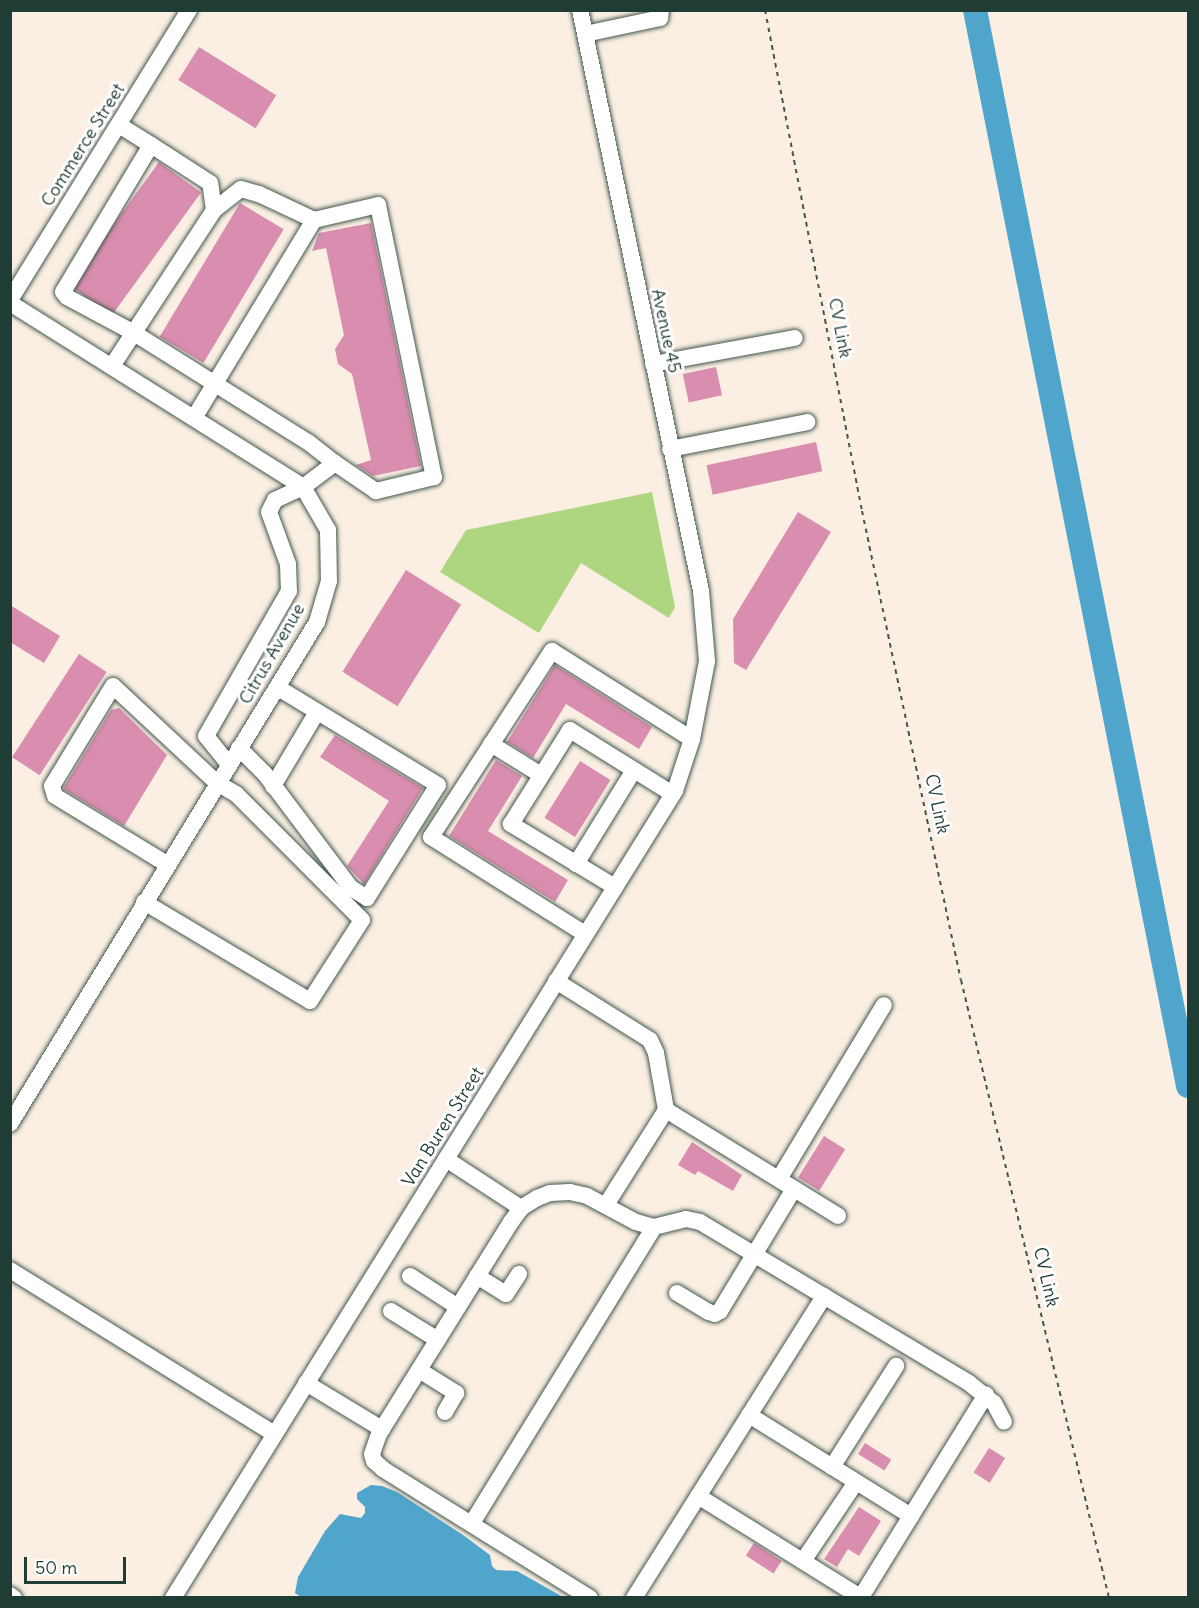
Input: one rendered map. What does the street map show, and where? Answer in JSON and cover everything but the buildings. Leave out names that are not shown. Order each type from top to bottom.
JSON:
[{"type":"street","name":"Commerce Street","points":[[10,301],[189,10]]},
{"type":"street","name":"Avenue 45","points":[[580,10],[701,591],[707,661]]},
{"type":"street","points":[[585,34],[660,18],[661,10]]},
{"type":"street","points":[[119,125],[210,183],[214,210]]},
{"type":"street","points":[[112,366],[134,333],[214,210],[242,189],[259,194],[314,220],[378,206],[434,477],[376,491],[308,442],[134,333],[77,303],[63,291],[151,145]]},
{"type":"street","points":[[194,418],[314,220]]},
{"type":"street","name":"Citrus Avenue","points":[[10,301],[303,487],[328,530],[329,581],[317,622],[10,1124]]},
{"type":"street","points":[[653,364],[795,338]]},
{"type":"street","points":[[670,449],[807,422]]},
{"type":"street","points":[[229,764],[206,735],[289,591],[288,564],[269,512],[275,500],[303,487],[335,463]]},
{"type":"street","points":[[585,934],[432,837],[552,651],[692,739]]},
{"type":"street","name":"Van Buren Street","points":[[173,1598],[673,794],[692,739],[707,661]]},
{"type":"street","points":[[144,902],[310,1001],[362,920],[236,794],[217,783],[113,686],[52,786],[55,796],[167,864]]},
{"type":"street","points":[[239,748],[273,786],[351,888],[367,898],[438,785],[277,687]]},
{"type":"street","points":[[273,786],[318,712]]},
{"type":"street","points":[[615,887],[511,824],[541,775],[570,730],[673,794]]},
{"type":"street","points":[[491,744],[541,775]]},
{"type":"street","points":[[576,864],[634,770]]},
{"type":"street","points":[[556,981],[650,1040],[656,1053],[666,1110],[606,1205]]},
{"type":"street","points":[[779,1179],[884,1005]]},
{"type":"street","points":[[666,1110],[838,1216]]},
{"type":"street","points":[[446,1159],[521,1208]]},
{"type":"street","points":[[677,1293],[716,1314],[720,1311],[794,1189]]},
{"type":"street","points":[[590,1598],[383,1469],[374,1461],[373,1446],[382,1429],[521,1208],[550,1193],[570,1192],[587,1196],[636,1222],[654,1227],[686,1219],[700,1222],[986,1395],[994,1403],[1004,1422]]},
{"type":"street","points":[[472,1523],[654,1227]]},
{"type":"street","points":[[10,1270],[274,1434]]},
{"type":"street","points":[[477,1276],[506,1294],[519,1274]]},
{"type":"street","points":[[410,1276],[458,1307]]},
{"type":"street","points":[[634,1598],[824,1296]]},
{"type":"street","points":[[391,1311],[438,1340]]},
{"type":"street","points":[[831,1467],[896,1366]]},
{"type":"street","points":[[419,1370],[456,1393],[445,1412]]},
{"type":"street","points":[[306,1383],[382,1429]]},
{"type":"street","points":[[698,1496],[862,1597],[986,1395]]},
{"type":"street","points":[[749,1416],[911,1516]]},
{"type":"street","points":[[803,1561],[856,1482]]},
{"type":"path","name":"CV Link","points":[[765,10],[862,511],[960,980],[1109,1598]]},
{"type":"green space","points":[[652,492],[675,607],[669,618],[581,563],[539,633],[440,572],[466,530]]},
{"type":"water","points":[[371,1485],[382,1486],[397,1492],[463,1535],[490,1555],[492,1566],[496,1570],[517,1571],[563,1597],[301,1597],[295,1593],[298,1577],[325,1531],[340,1514],[361,1518],[365,1513],[365,1507],[357,1499],[357,1493]]},
{"type":"waterway","points":[[975,10],[1188,1086]]}]
